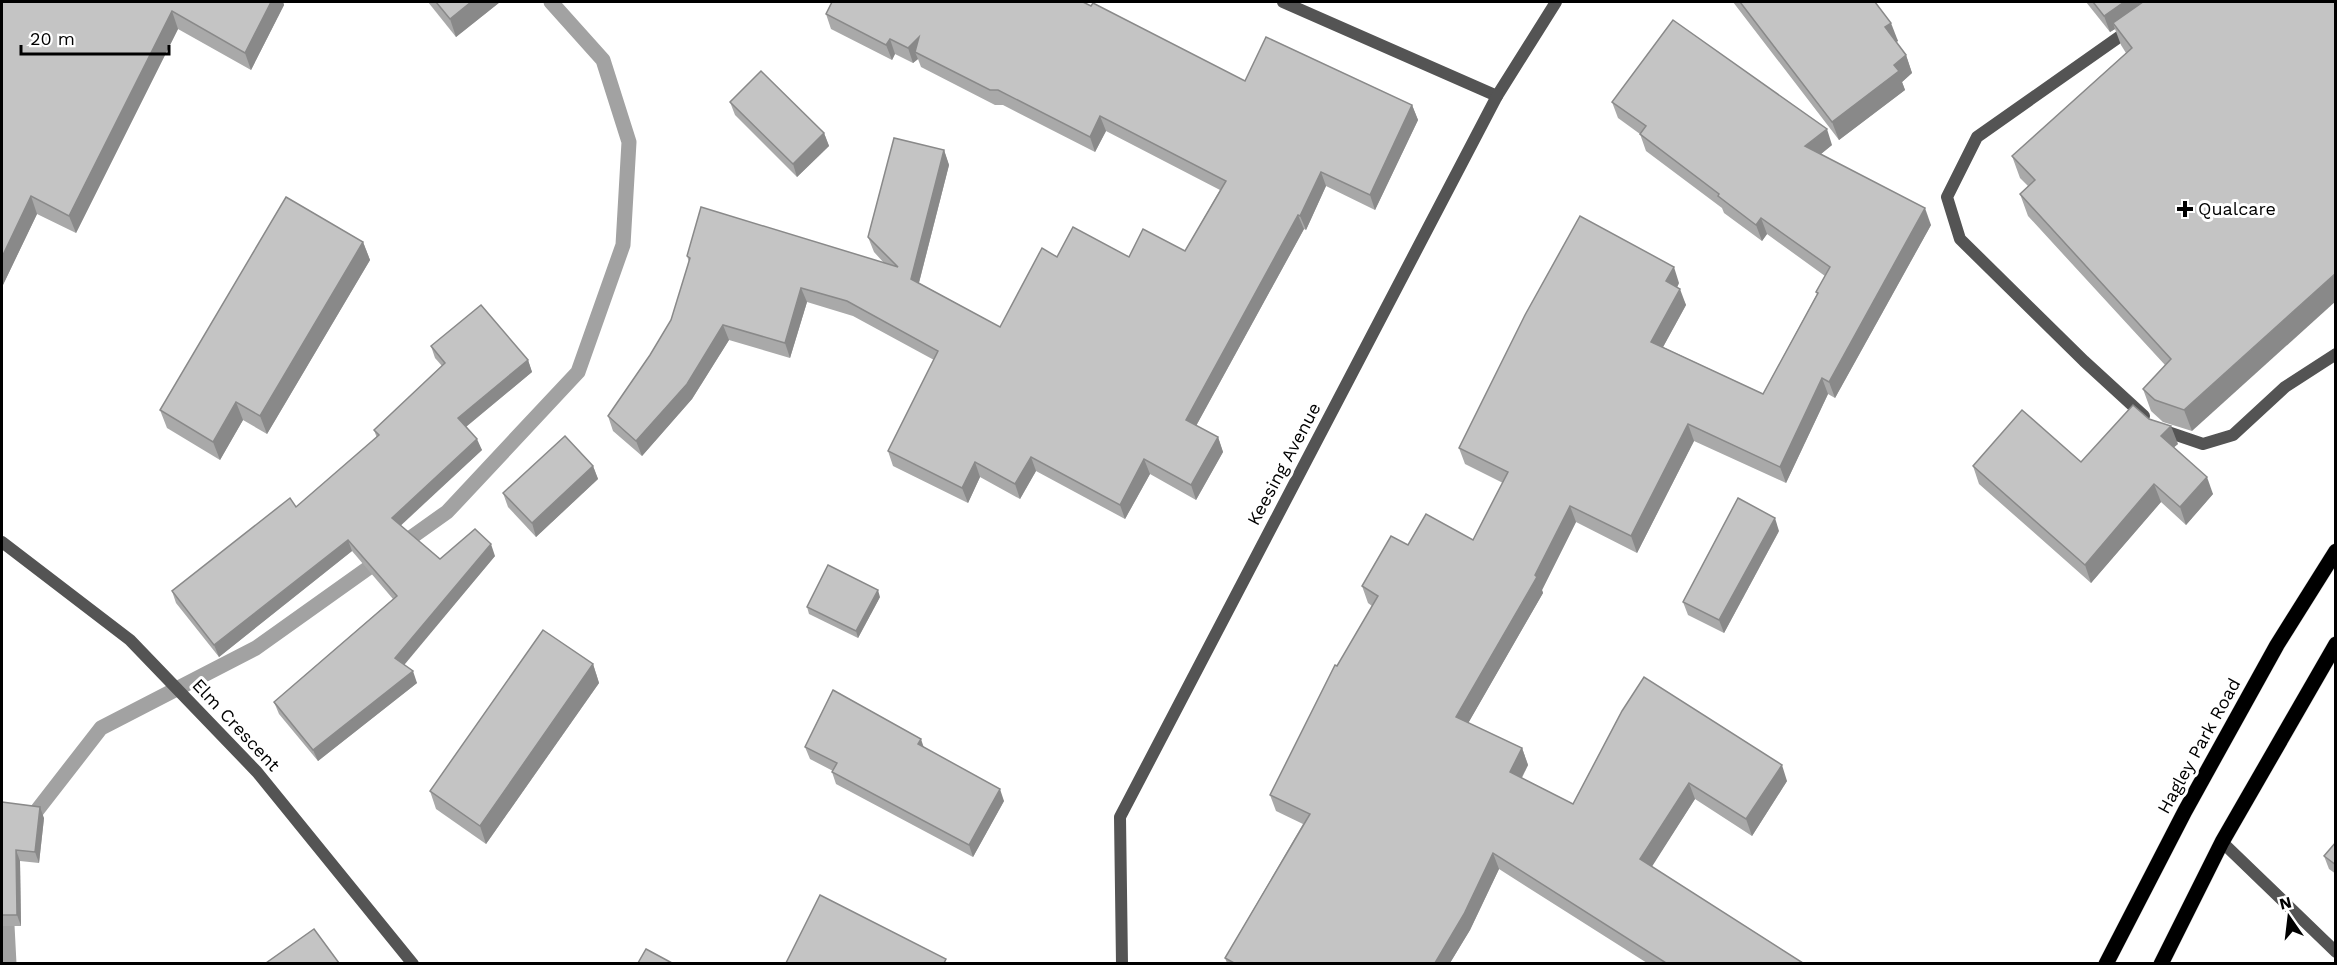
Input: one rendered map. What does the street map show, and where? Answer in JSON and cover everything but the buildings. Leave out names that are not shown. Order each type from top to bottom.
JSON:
[{"type":"main road","name":"Hagley Park Road","points":[[2106,963],[2185,811],[2277,645],[2336,551]]},
{"type":"main road","points":[[2161,963],[2222,842],[2336,644]]},
{"type":"street","points":[[1283,2],[1497,96]]},
{"type":"street","name":"Keesing Avenue","points":[[1122,963],[1120,817],[1497,96],[1556,2]]},
{"type":"street","points":[[2137,24],[1977,137],[1947,197],[1960,239],[2084,361],[2159,429],[2204,444],[2233,435],[2285,387],[2336,354]]},
{"type":"street","name":"Elm Crescent","points":[[2,545],[130,640],[257,772],[412,963]]},
{"type":"street","points":[[2222,842],[2336,952]]},
{"type":"waterway","points":[[28,822],[101,728],[256,648],[447,512],[578,372],[623,245],[629,142],[603,60],[551,2]]},
{"type":"waterway","points":[[6,906],[9,964]]},
{"type":"place","name":"Qualcare","points":[[2185,209]]}]
